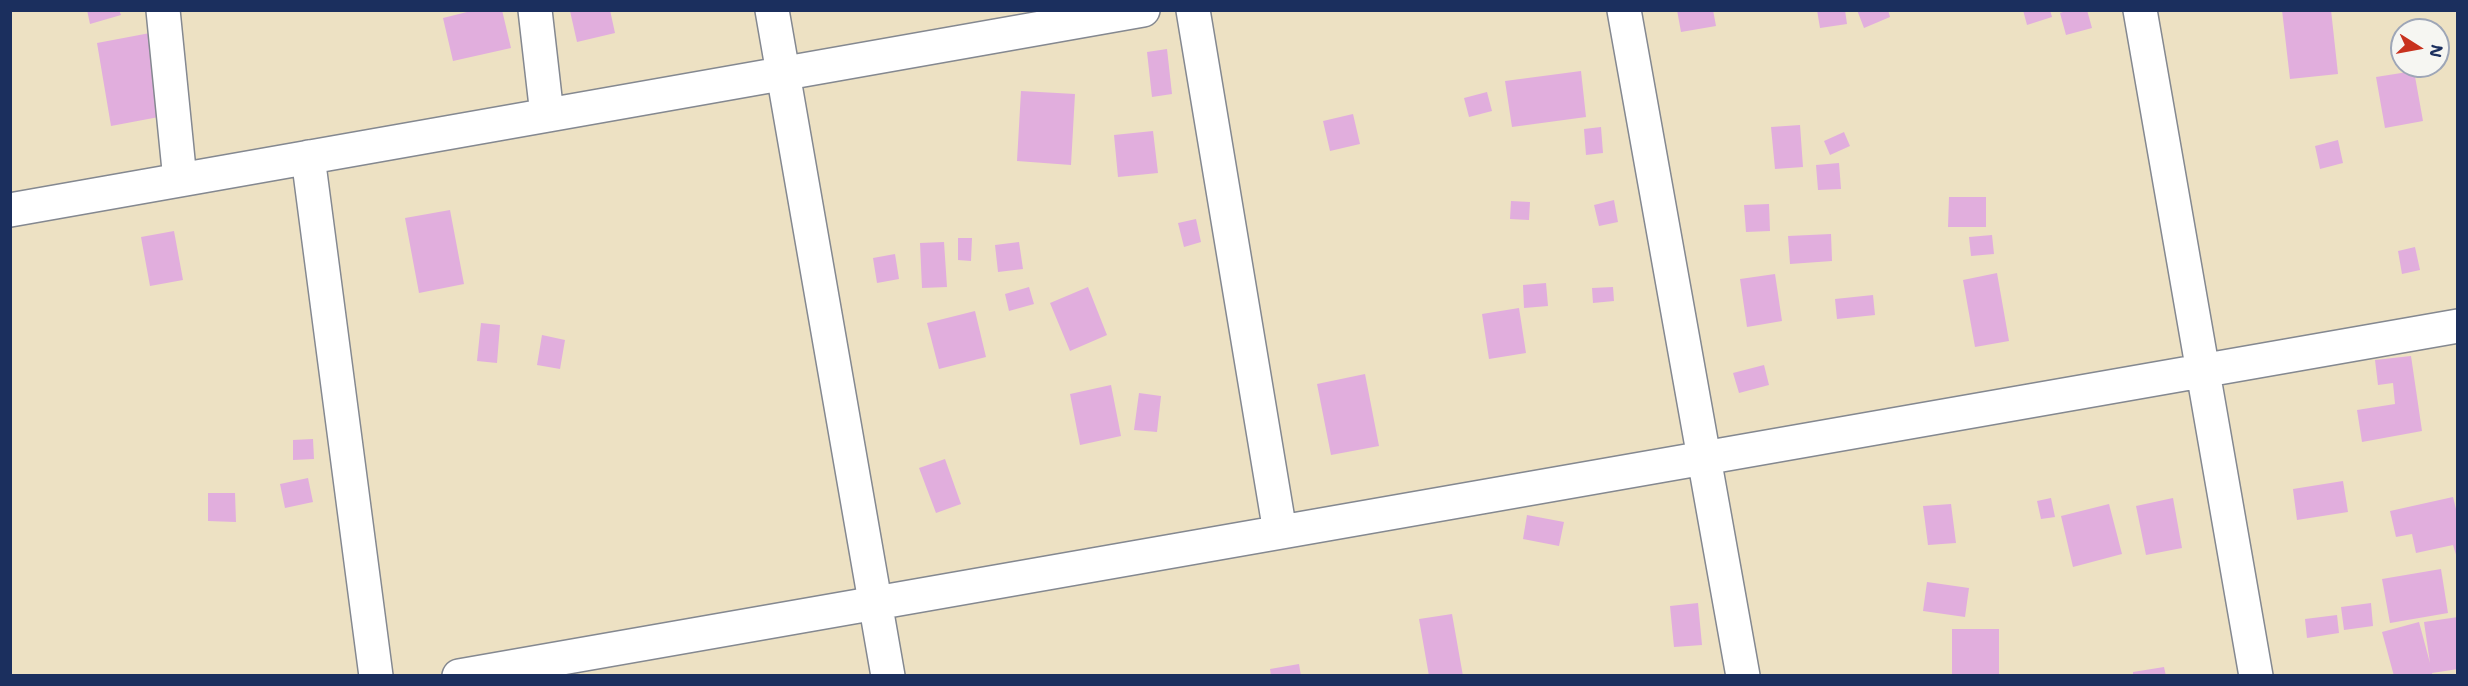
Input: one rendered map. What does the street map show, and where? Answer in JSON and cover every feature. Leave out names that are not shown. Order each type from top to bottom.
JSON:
[{"type":"street","points":[[163,10],[180,180]]},
{"type":"street","points":[[535,10],[547,115]]},
{"type":"street","points":[[772,10],[888,675]]},
{"type":"street","points":[[10,210],[1143,10]]},
{"type":"street","points":[[1193,10],[1280,532]]},
{"type":"street","points":[[1624,10],[1743,675]]},
{"type":"street","points":[[2139,10],[2256,675]]},
{"type":"street","points":[[308,158],[376,675]]},
{"type":"street","points":[[459,675],[2457,326]]},
{"type":"building","points":[[87,10],[119,10],[121,15],[90,24]]},
{"type":"building","points":[[475,10],[502,10],[511,48],[453,61],[443,18]]},
{"type":"building","points":[[610,10],[615,33],[577,42],[570,11]]},
{"type":"building","points":[[1677,10],[1713,10],[1716,26],[1681,32]]},
{"type":"building","points":[[1817,10],[1845,10],[1847,24],[1820,28]]},
{"type":"building","points":[[1857,10],[1888,10],[1890,17],[1864,28]]},
{"type":"building","points":[[2023,10],[2050,10],[2052,17],[2027,25]]},
{"type":"building","points":[[2069,10],[2087,10],[2092,28],[2066,35],[2060,13]]},
{"type":"building","points":[[2282,10],[2331,10],[2338,74],[2290,79]]},
{"type":"building","points":[[150,33],[164,116],[111,126],[97,43]]},
{"type":"building","points":[[1167,49],[1172,94],[1152,97],[1147,52]]},
{"type":"building","points":[[1581,71],[1586,117],[1512,127],[1505,81]]},
{"type":"building","points":[[2390,75],[2390,78],[2415,78],[2423,121],[2385,128],[2376,77]]},
{"type":"building","points":[[1021,91],[1075,94],[1071,165],[1017,161]]},
{"type":"building","points":[[1487,92],[1492,111],[1469,117],[1464,98]]},
{"type":"building","points":[[1353,114],[1360,144],[1330,151],[1323,121]]},
{"type":"building","points":[[1800,125],[1803,167],[1775,169],[1771,127]]},
{"type":"building","points":[[1601,127],[1603,153],[1586,155],[1584,129]]},
{"type":"building","points":[[1153,131],[1158,173],[1118,177],[1114,135]]},
{"type":"building","points":[[1844,132],[1850,146],[1830,155],[1824,141]]},
{"type":"building","points":[[2338,140],[2343,163],[2320,169],[2315,146]]},
{"type":"building","points":[[1839,163],[1841,189],[1818,190],[1816,165]]},
{"type":"building","points":[[1949,197],[1986,197],[1986,227],[1948,227]]},
{"type":"building","points":[[1614,200],[1618,222],[1599,226],[1594,205]]},
{"type":"building","points":[[1511,201],[1530,202],[1529,220],[1510,219]]},
{"type":"building","points":[[1769,204],[1770,231],[1746,232],[1744,205]]},
{"type":"building","points":[[450,210],[464,284],[419,293],[405,218]]},
{"type":"building","points":[[1196,219],[1201,242],[1184,247],[1178,223]]},
{"type":"building","points":[[174,231],[183,280],[150,286],[141,237]]},
{"type":"building","points":[[1831,234],[1832,261],[1790,264],[1788,236]]},
{"type":"building","points":[[1992,235],[1994,254],[1971,256],[1969,237]]},
{"type":"building","points":[[958,238],[972,238],[971,261],[958,260]]},
{"type":"building","points":[[944,242],[947,287],[922,288],[920,243]]},
{"type":"building","points":[[1019,242],[1023,269],[998,272],[995,245]]},
{"type":"building","points":[[2415,247],[2420,270],[2402,274],[2398,251]]},
{"type":"building","points":[[895,254],[899,279],[877,283],[873,258]]},
{"type":"building","points":[[1997,273],[2009,341],[1975,347],[1963,280]]},
{"type":"building","points":[[1775,274],[1782,321],[1747,327],[1740,279]]},
{"type":"building","points":[[1546,283],[1548,306],[1524,308],[1523,285]]},
{"type":"building","points":[[1029,287],[1034,304],[1009,311],[1005,294]]},
{"type":"building","points":[[1088,287],[1107,335],[1070,351],[1050,303]]},
{"type":"building","points":[[1613,287],[1614,301],[1593,303],[1592,288]]},
{"type":"building","points":[[1873,295],[1875,315],[1837,319],[1835,299]]},
{"type":"building","points":[[1519,308],[1526,353],[1489,359],[1482,314]]},
{"type":"building","points":[[975,311],[986,357],[939,369],[927,323]]},
{"type":"building","points":[[481,323],[500,325],[497,363],[477,361]]},
{"type":"building","points":[[542,335],[565,340],[560,369],[537,365]]},
{"type":"building","points":[[2411,356],[2422,431],[2362,442],[2357,410],[2395,404],[2393,383],[2378,385],[2375,360]]},
{"type":"building","points":[[1764,365],[1769,385],[1739,393],[1733,373]]},
{"type":"building","points":[[1365,374],[1379,446],[1331,455],[1317,384]]},
{"type":"building","points":[[1111,385],[1121,436],[1080,445],[1070,394]]},
{"type":"building","points":[[1139,393],[1161,396],[1157,432],[1134,430]]},
{"type":"building","points":[[313,439],[314,459],[293,460],[293,440]]},
{"type":"building","points":[[945,459],[961,504],[936,513],[919,468]]},
{"type":"building","points":[[308,478],[313,502],[285,508],[280,484]]},
{"type":"building","points":[[2343,481],[2348,512],[2297,520],[2293,489]]},
{"type":"building","points":[[208,493],[235,493],[236,522],[208,521]]},
{"type":"building","points":[[2453,497],[2458,517],[2458,561],[2453,545],[2416,553],[2412,534],[2396,537],[2390,511]]},
{"type":"building","points":[[2051,498],[2055,517],[2041,519],[2037,501]]},
{"type":"building","points":[[2173,498],[2182,548],[2146,555],[2136,506]]},
{"type":"building","points":[[1951,504],[1956,543],[1928,545],[1923,506]]},
{"type":"building","points":[[2109,504],[2122,554],[2073,567],[2061,516]]},
{"type":"building","points":[[1527,515],[1564,522],[1559,546],[1523,539]]},
{"type":"building","points":[[2441,569],[2448,613],[2390,623],[2382,579]]},
{"type":"building","points":[[1927,582],[1969,588],[1965,617],[1923,611]]},
{"type":"building","points":[[1698,603],[1702,645],[1674,647],[1670,606]]},
{"type":"building","points":[[2371,603],[2373,626],[2344,630],[2341,607]]},
{"type":"building","points":[[1452,614],[1463,676],[1429,676],[1419,619]]},
{"type":"building","points":[[2337,615],[2339,633],[2307,638],[2305,619]]},
{"type":"building","points":[[2458,617],[2458,669],[2432,673],[2433,676],[2394,676],[2382,632],[2419,622],[2430,663],[2424,622]]},
{"type":"building","points":[[1952,629],[1999,629],[1999,676],[1952,676]]},
{"type":"building","points":[[1299,664],[1301,676],[1271,676],[1270,669]]},
{"type":"building","points":[[2164,667],[2166,676],[2133,676],[2133,672]]}]
